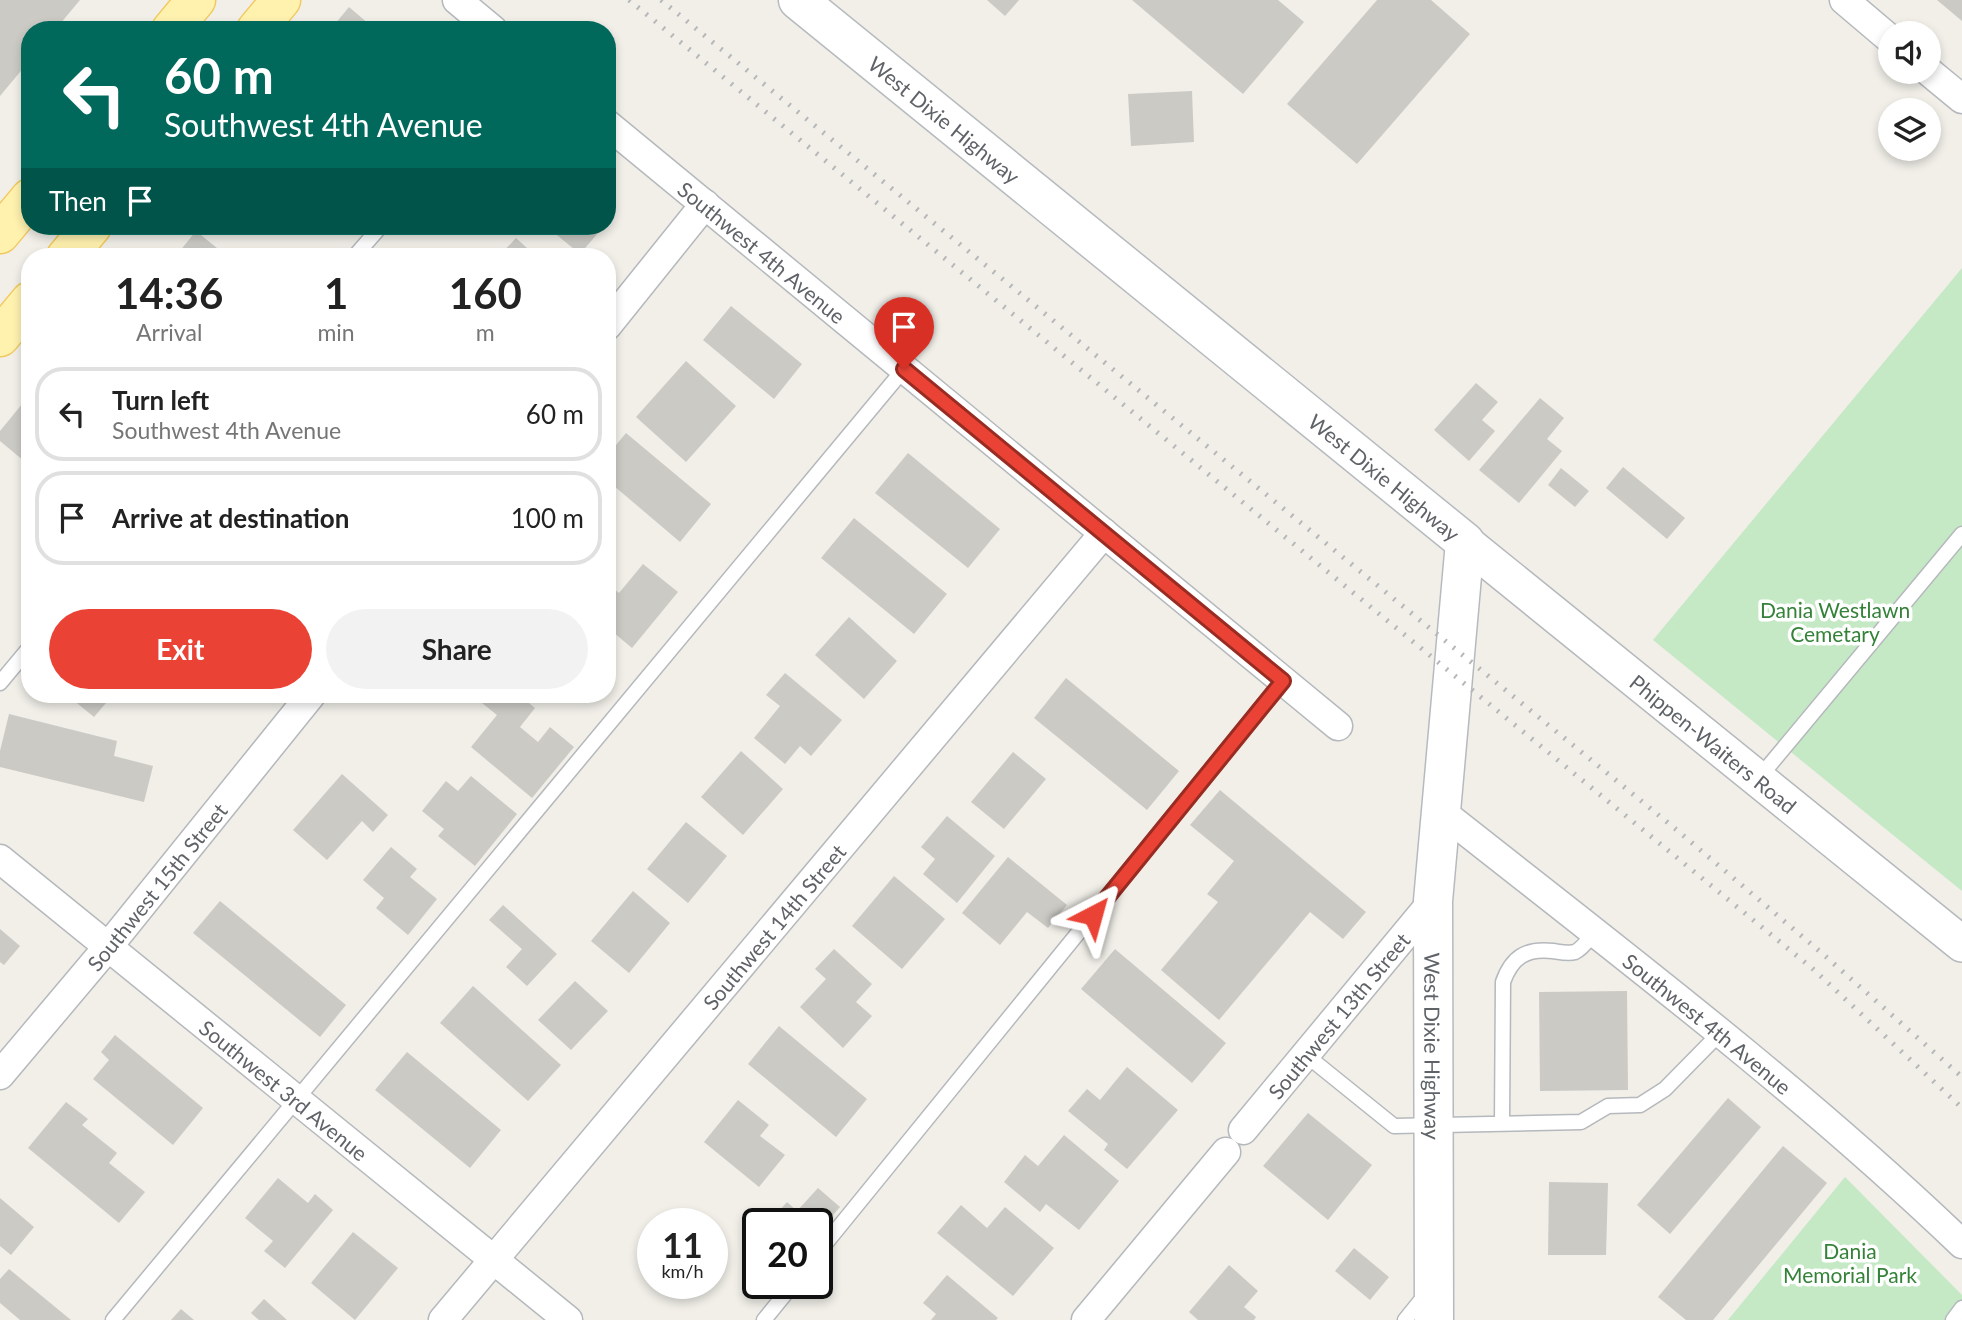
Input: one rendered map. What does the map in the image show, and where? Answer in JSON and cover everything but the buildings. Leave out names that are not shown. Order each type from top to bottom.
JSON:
[{"type":"main road","points":[[178,21],[196,0]]},
{"type":"main road","points":[[264,21],[281,0]]},
{"type":"main road","name":"West Dixie Highway","points":[[798,0],[1465,542],[1443,813],[1433,901],[1434,1302]]},
{"type":"main road","points":[[0,234],[21,209]]},
{"type":"main road","points":[[0,337],[21,312]]},
{"type":"street","points":[[457,0],[482,21]]},
{"type":"street","points":[[1844,0],[1878,29]]},
{"type":"street","points":[[1941,82],[1962,99]]},
{"type":"street","name":"Southwest 4th Avenue","points":[[616,131],[1338,726]]},
{"type":"street","points":[[616,315],[705,204]]},
{"type":"street","name":"Southwest 14th Street","points":[[443,1320],[1104,533]]},
{"type":"street","name":"Phippen-Waiters Road","points":[[1465,542],[1962,944]]},
{"type":"street","name":"Southwest 15th Street","points":[[0,1075],[305,703]]},
{"type":"street","name":"Southwest 4th Avenue","points":[[1443,813],[1720,1033],[1905,1190],[1962,1244]]},
{"type":"street","name":"Southwest 3rd Avenue","points":[[0,859],[568,1320]]},
{"type":"street","name":"Southwest 13th Street","points":[[1243,1130],[1433,901]]},
{"type":"street","points":[[1086,1320],[1226,1152]]},
{"type":"lane","points":[[113,1320],[904,369]]},
{"type":"lane","points":[[1758,779],[1960,540]]},
{"type":"lane","points":[[0,683],[21,658]]},
{"type":"lane","points":[[833,1234],[1283,681]]},
{"type":"lane","points":[[1502,1123],[1503,982],[1509,964],[1520,956],[1540,950],[1572,953],[1594,933]]},
{"type":"lane","points":[[1306,1055],[1394,1126],[1581,1122],[1608,1106],[1640,1105],[1665,1089],[1720,1033]]},
{"type":"lane","points":[[764,1320],[781,1299]]},
{"type":"lane","points":[[1405,1320],[1434,1302]]},
{"type":"lane","points":[[1953,1320],[1962,1308]]},
{"type":"green space","name":"Dania Westlawn Cemetary","points":[[1962,268],[1962,891],[1653,640]]},
{"type":"green space","name":"Dania Memorial Park","points":[[1845,1177],[1962,1295],[1962,1320],[1728,1320]]},
{"type":"railway","points":[[629,0],[1813,969],[1962,1108]]},
{"type":"railway","points":[[661,0],[1678,831],[1962,1077]]},
{"type":"route","points":[[904,369],[1283,681],[1093,915]]}]
